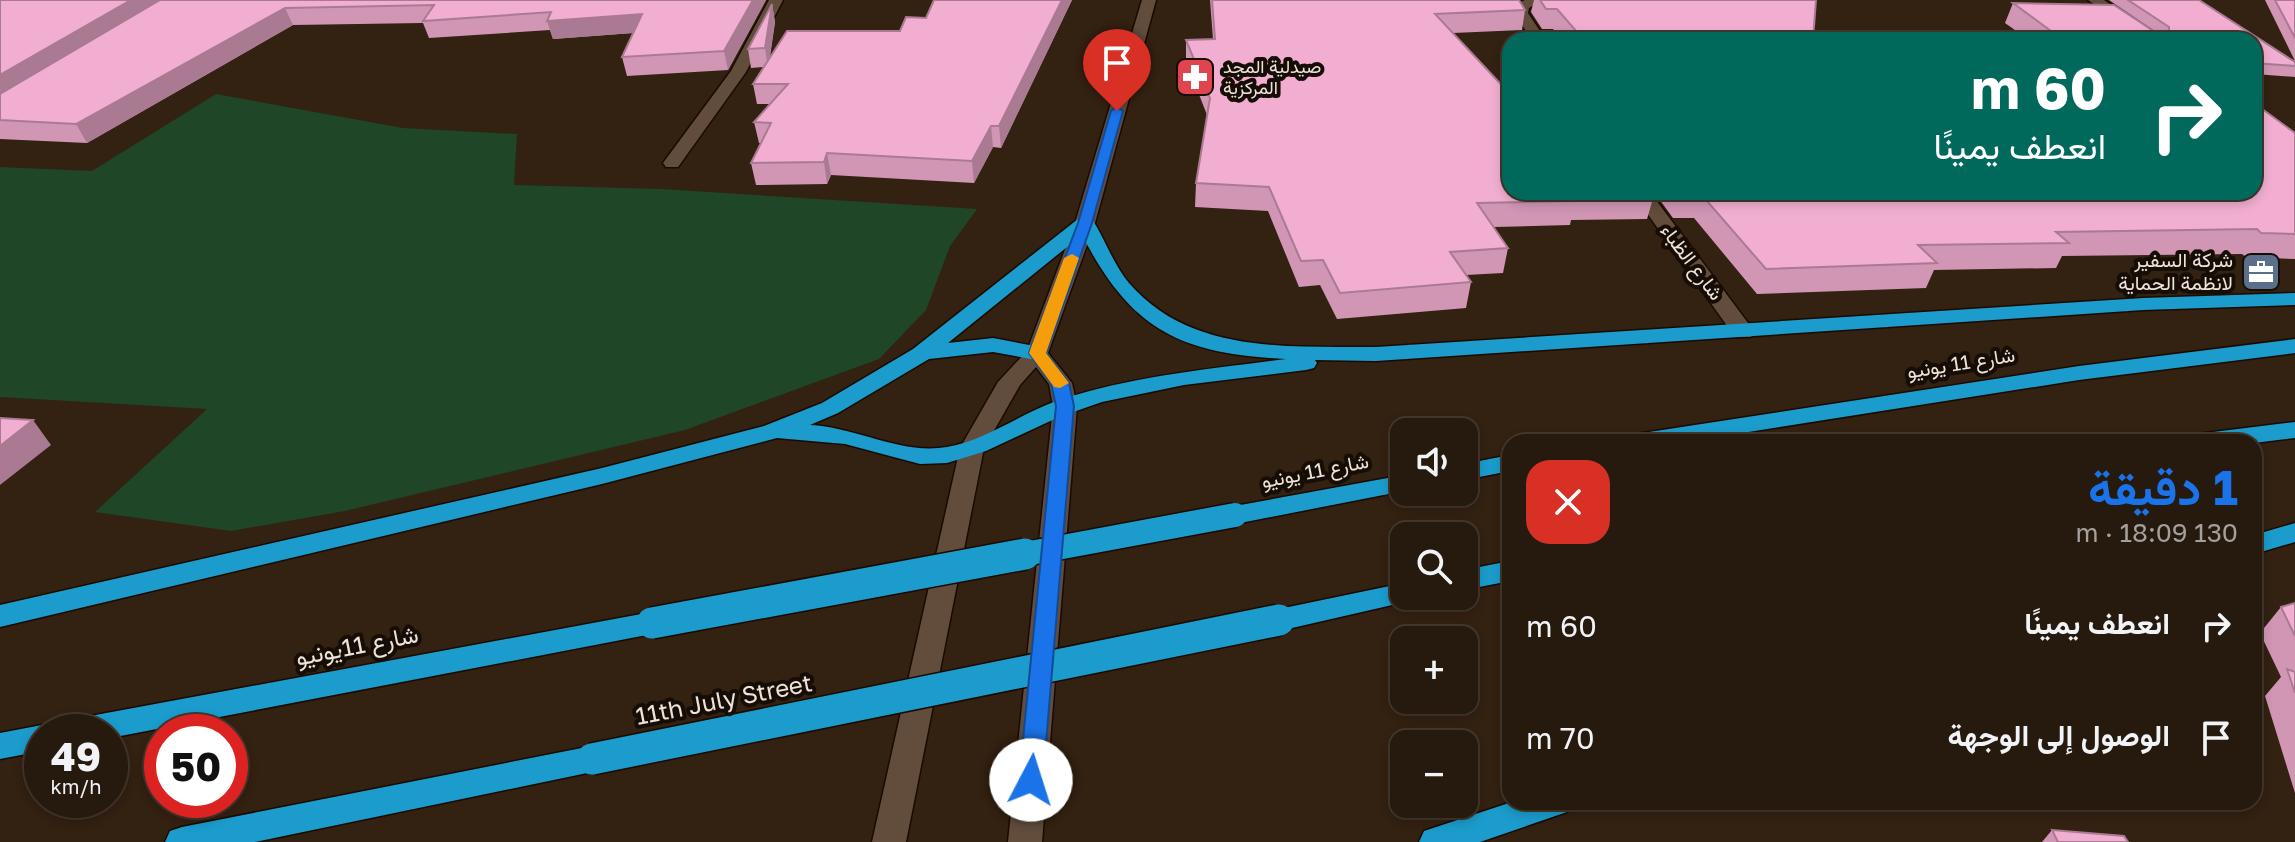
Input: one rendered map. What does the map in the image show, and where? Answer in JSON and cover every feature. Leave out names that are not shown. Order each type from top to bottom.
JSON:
[{"type":"highway","points":[[0,616],[602,476],[773,431],[830,408],[921,354],[1085,223],[1122,287],[1144,310],[1181,332],[1219,345],[1260,350],[1376,354]]},
{"type":"highway","points":[[773,431],[845,436],[919,457],[946,455],[972,448],[1065,406],[1143,386],[1376,354],[2143,304],[2295,299]]},
{"type":"highway","points":[[921,354],[944,348],[993,345],[1037,353]]},
{"type":"highway","name":"شارع 11 يونيو","points":[[1687,434],[2063,375],[2295,346]]},
{"type":"highway","points":[[2262,434],[2295,430]]},
{"type":"highway","points":[[1478,469],[1502,465]]},
{"type":"highway","name":"شارع 11 يونيو","points":[[652,623],[1390,486]]},
{"type":"highway","points":[[2262,542],[2295,532]]},
{"type":"highway","points":[[1478,577],[1502,573]]},
{"type":"highway","name":"11th July Street","points":[[182,842],[1390,596]]},
{"type":"highway","name":"شارع 11يونيو","points":[[128,722],[652,623]]},
{"type":"highway","points":[[0,746],[24,741]]},
{"type":"highway","points":[[1436,842],[1531,810]]},
{"type":"main road","points":[[672,163],[738,72],[776,0]]},
{"type":"main road","points":[[889,842],[972,448],[1010,382],[1037,353],[1085,223],[1149,0]]},
{"type":"main road","points":[[1534,32],[1521,13],[1523,6],[1536,0]]},
{"type":"main road","points":[[2095,0],[2143,32]]},
{"type":"main road","name":"شارع الظباء","points":[[1647,200],[1743,332]]},
{"type":"main road","points":[[1025,842],[1065,406],[1060,383],[1037,353]]},
{"type":"green space","points":[[216,94],[403,128],[517,134],[514,185],[661,189],[977,209],[950,246],[926,310],[879,359],[685,430],[345,511],[231,531],[95,512],[207,409],[0,397],[0,167],[92,171]]},
{"type":"building","points":[[0,0],[131,0],[0,75]]},
{"type":"building","points":[[160,0],[753,0],[724,51],[622,57],[642,14],[547,21],[551,12],[423,21],[434,5],[285,8],[76,124],[0,120],[0,94]]},
{"type":"building","points":[[934,0],[1062,0],[999,126],[991,126],[972,161],[827,153],[824,162],[751,163],[771,123],[754,122],[788,84],[753,84],[787,31],[900,31],[906,17],[926,18]]},
{"type":"building","points":[[1212,0],[1519,0],[1525,10],[1435,14],[1502,85],[1502,200],[1576,201],[1477,203],[1508,248],[1450,252],[1471,282],[1340,293],[1323,260],[1301,261],[1269,187],[1196,183],[1210,98],[1186,40],[1215,39]]},
{"type":"building","points":[[1540,0],[1816,0],[1814,32],[1577,32],[1557,9],[1546,9]]},
{"type":"building","points":[[2128,0],[2199,0],[2249,32],[2169,32],[2169,27]]},
{"type":"building","points":[[2275,0],[2295,0],[2295,38]]},
{"type":"building","points":[[2013,3],[2114,5],[2155,32],[2052,32]]},
{"type":"building","points":[[772,4],[765,48],[748,49]]},
{"type":"building","points":[[2262,41],[2295,62],[2295,66],[2262,64]]},
{"type":"building","points":[[2262,109],[2295,133],[2295,234],[2261,233],[2257,229],[2056,232],[2069,243],[1918,245],[1937,263],[1766,269],[1706,200],[2262,200]]},
{"type":"building","points":[[0,418],[33,420],[0,446]]},
{"type":"building","points":[[2295,603],[2295,636],[2281,607]]},
{"type":"building","points":[[2287,669],[2295,672],[2295,693]]},
{"type":"building","points":[[2052,830],[2124,836],[2128,842],[2058,842]]},
{"type":"slow traffic","points":[[1060,383],[1037,353],[1072,258]]},
{"type":"place","name":"صيدلية المجد المركزية","points":[[1195,77]]},
{"type":"place","name":"شركة السفير لانظمة الحماية","points":[[2261,272]]},
{"type":"route","points":[[1031,780],[1065,406],[1060,383],[1037,353],[1085,223],[1117,111]]}]
